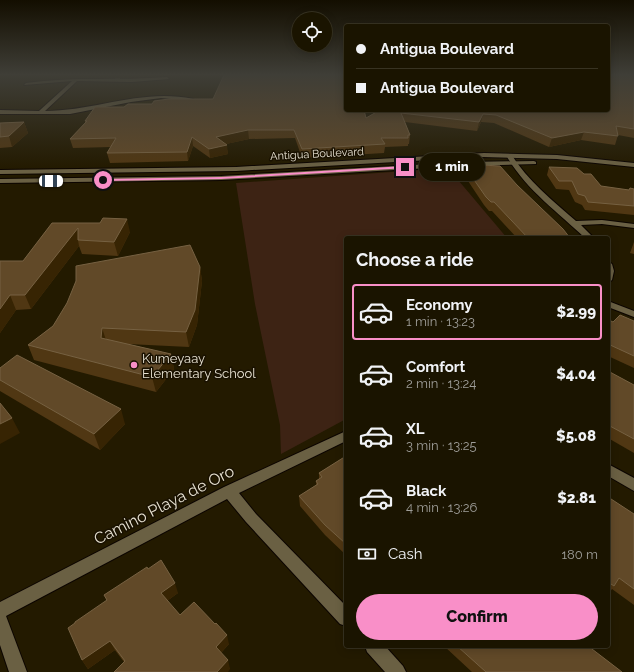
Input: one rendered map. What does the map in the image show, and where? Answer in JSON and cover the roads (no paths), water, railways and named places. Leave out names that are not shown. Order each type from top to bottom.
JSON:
[{"type":"main road","points":[[41,112],[47,106]]},
{"type":"main road","points":[[0,112],[70,112],[105,106]]},
{"type":"main road","points":[[509,155],[512,162],[540,192],[576,223],[588,236]]},
{"type":"main road","name":"Antigua Boulevard","points":[[0,172],[79,172],[253,168],[451,156],[509,155],[581,159],[634,165]]},
{"type":"main road","name":"Antigua Boulevard","points":[[0,181],[243,177],[512,162],[579,165],[634,172]]},
{"type":"main road","points":[[243,177],[250,173],[253,168]]},
{"type":"main road","points":[[51,181],[79,172]]},
{"type":"main road","points":[[576,223],[602,222],[634,226]]},
{"type":"main road","points":[[610,305],[634,314]]},
{"type":"main road","name":"Camino Playa de Oro","points":[[0,611],[229,491],[344,437]]},
{"type":"main road","points":[[610,470],[634,485]]},
{"type":"main road","points":[[229,491],[251,518],[344,616]]},
{"type":"main road","points":[[0,621],[18,672]]},
{"type":"main road","points":[[375,648],[398,672]]},
{"type":"place","name":"Kumeyaay Elementary School","points":[[134,365]]}]
